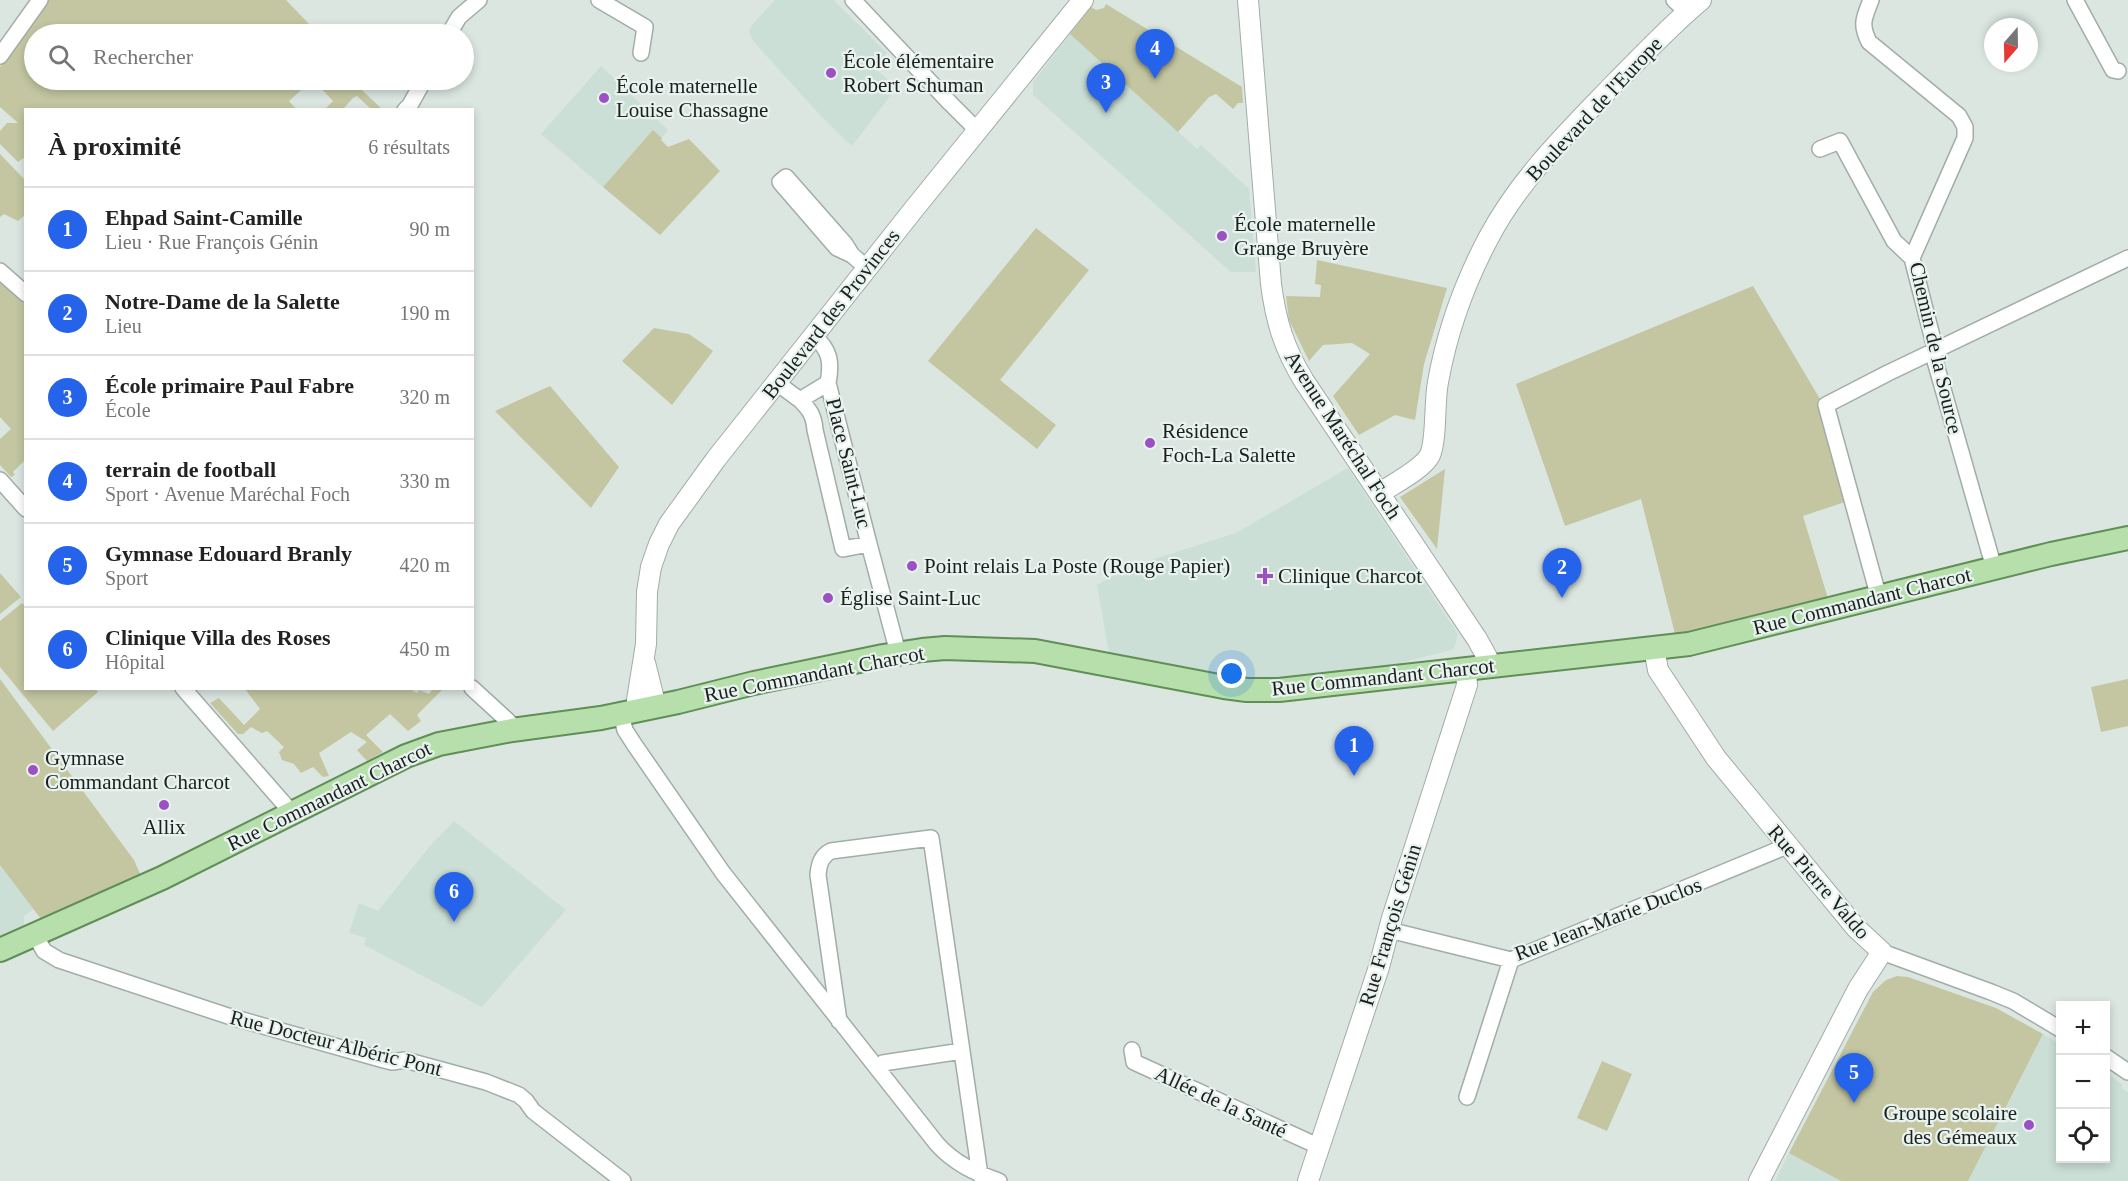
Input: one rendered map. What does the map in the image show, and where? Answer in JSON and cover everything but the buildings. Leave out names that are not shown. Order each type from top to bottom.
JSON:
[{"type":"main road","name":"Boulevard des Provinces","points":[[639,710],[637,700],[644,657],[647,592],[651,567],[658,544],[669,524],[867,268],[1083,0]]},
{"type":"main road","name":"Avenue Maréchal Foch","points":[[1248,0],[1271,284],[1277,325],[1291,360],[1304,381],[1477,639],[1487,657],[1477,668]]},
{"type":"main road","name":"Boulevard de l'Europe","points":[[1380,494],[1419,467],[1429,457],[1433,446],[1437,384],[1447,341],[1470,279],[1490,236],[1520,190],[1554,146],[1687,4]]},
{"type":"main road","name":"Rue Commandant Charcot","points":[[0,950],[162,878],[406,756],[439,744],[639,710],[898,653],[945,648],[1035,651],[1247,690],[1279,690],[1698,642],[1994,568],[2128,538]]},
{"type":"main road","name":"Rue Pierre Valdo","points":[[1654,648],[1658,670],[1716,758],[1856,928],[1882,952]]},
{"type":"main road","name":"Boulevard des Provinces","points":[[593,719],[620,704],[644,657]]},
{"type":"main road","name":"Rue François Génin","points":[[1308,1181],[1379,967],[1467,684],[1477,668]]},
{"type":"main road","points":[[1759,1181],[1858,989],[1882,952]]},
{"type":"street","points":[[0,56],[40,0]]},
{"type":"street","points":[[455,24],[459,17],[479,0]]},
{"type":"street","points":[[599,0],[645,27],[641,53]]},
{"type":"street","points":[[853,0],[950,104],[977,129]]},
{"type":"street","name":"Chemin de la Source","points":[[1870,0],[1863,21],[1863,30],[1869,42],[1959,117],[1965,127],[1965,138],[1912,258],[1935,361],[1994,568]]},
{"type":"street","points":[[2075,0],[2113,70],[2118,71]]},
{"type":"street","points":[[407,108],[418,90]]},
{"type":"street","points":[[1820,149],[1840,141],[1894,241],[1912,258]]},
{"type":"street","points":[[852,255],[786,177],[780,182],[837,248],[852,255],[867,268]]},
{"type":"street","points":[[1879,598],[1826,405],[2128,258]]},
{"type":"street","points":[[0,271],[24,292]]},
{"type":"street","name":"Place Saint-Luc","points":[[814,336],[824,344],[830,354],[831,369],[828,383],[898,653]]},
{"type":"street","name":"Place Saint-Luc","points":[[777,383],[800,400],[812,413],[843,549],[869,543]]},
{"type":"street","name":"Place Saint-Luc","points":[[800,400],[828,383]]},
{"type":"street","points":[[812,413],[822,405],[835,405]]},
{"type":"street","points":[[0,480],[24,507]]},
{"type":"street","points":[[185,690],[290,813]]},
{"type":"street","points":[[474,690],[511,724],[512,730]]},
{"type":"street","points":[[639,710],[625,730],[723,873],[949,1158],[980,1175],[999,1181]]},
{"type":"street","points":[[839,1021],[818,875],[819,863],[825,854],[831,851],[931,838],[980,1175]]},
{"type":"street","name":"Rue Jean-Marie Duclos","points":[[1389,930],[1511,960],[1787,846]]},
{"type":"street","name":"Rue Docteur Albéric Pont","points":[[36,935],[44,951],[59,960],[187,1003],[384,1060],[392,1062],[405,1060],[486,1082],[519,1095],[533,1111],[623,1181]]},
{"type":"street","name":"Rue Pierre Valdo","points":[[1882,952],[2013,1001],[2056,1026]]},
{"type":"street","points":[[1467,1097],[1511,960]]},
{"type":"street","name":"Allée de la Santé","points":[[1132,1050],[1134,1062],[1320,1147]]},
{"type":"street","points":[[877,1068],[883,1064],[962,1051]]},
{"type":"street","points":[[2110,1060],[2128,1072]]},
{"type":"shaded area","name":"École élémentaire Robert Schuman","points":[[775,0],[834,0],[887,53],[874,68],[897,87],[852,146],[822,117],[753,41],[749,31],[752,25]]},
{"type":"shaded area","points":[[1070,34],[1197,149],[1201,145],[1249,189],[1256,272],[1231,272],[1033,95],[1033,82]]},
{"type":"shaded area","name":"École maternelle Louise Chassagne","points":[[601,66],[668,130],[662,138],[653,131],[603,187],[541,134]]},
{"type":"shaded area","name":"Clinique Charcot","points":[[1348,468],[1458,634],[1454,649],[1378,669],[1266,679],[1109,653],[1097,585],[1126,568],[1236,533]]},
{"type":"shaded area","points":[[454,821],[566,910],[482,1007],[364,945],[366,938],[349,933],[359,903],[378,911],[429,847]]},
{"type":"shaded area","points":[[0,865],[34,909],[24,916],[24,926],[0,937]]},
{"type":"shaded area","name":"Groupe scolaire des Gémeaux","points":[[2043,1034],[2056,1042],[2056,1163],[2110,1163],[2110,1076],[2123,1085],[2121,1088],[2128,1092],[2128,1181],[1968,1181]]},
{"type":"shaded area","points":[[1789,1153],[1841,1180],[1841,1181],[1775,1181]]},
{"type":"green space","points":[[48,0],[286,0],[309,24],[32,24]]},
{"type":"green space","points":[[1106,4],[1242,87],[1243,103],[1238,103],[1233,109],[1216,94],[1209,97],[1178,132],[1070,34],[1091,7],[1096,10],[1104,8]]},
{"type":"green space","points":[[24,36],[24,90],[301,90],[289,101],[295,108],[24,108],[24,158],[18,162],[0,144],[0,131],[7,123],[18,123],[0,107],[0,67],[4,61],[7,61]]},
{"type":"green space","points":[[323,90],[362,90],[381,108],[370,108],[357,96],[344,108],[326,108],[333,101]]},
{"type":"green space","points":[[653,130],[668,147],[689,139],[720,171],[660,235],[603,187]]},
{"type":"green space","points":[[0,154],[24,179],[24,216],[18,221],[4,214],[0,217]]},
{"type":"green space","points":[[1036,228],[1089,270],[1000,380],[1056,425],[1037,449],[928,361]]},
{"type":"green space","points":[[1317,260],[1447,288],[1424,364],[1415,420],[1395,415],[1359,435],[1333,396],[1370,354],[1352,343],[1323,345],[1309,361],[1289,320],[1286,296],[1320,297],[1321,285],[1315,284]]},
{"type":"green space","points":[[0,281],[24,303],[24,461],[13,472],[15,475],[11,477],[0,465],[0,439],[11,429],[0,417]]},
{"type":"green space","points":[[1753,286],[1820,399],[1848,501],[1803,516],[1829,602],[1676,638],[1641,499],[1565,526],[1516,384]]},
{"type":"green space","points":[[654,328],[689,334],[713,351],[672,405],[622,361]]},
{"type":"green space","points":[[550,386],[619,467],[591,508],[495,411]]},
{"type":"green space","points":[[1445,469],[1437,549],[1400,497]]},
{"type":"green space","points":[[0,573],[21,597],[0,614]]},
{"type":"green space","points":[[22,603],[24,605],[24,690],[96,690],[98,692],[53,731],[0,667],[0,621]]},
{"type":"green space","name":"Gymnase Commandant Charcot","points":[[0,679],[134,860],[141,876],[41,919],[0,865]]},
{"type":"green space","points":[[2128,679],[2128,726],[2101,732],[2091,687]]},
{"type":"green space","points":[[246,690],[412,690],[417,693],[419,690],[429,694],[432,690],[442,690],[417,715],[421,721],[408,731],[390,714],[366,735],[383,752],[367,761],[357,750],[367,742],[351,732],[319,753],[329,776],[323,777],[313,767],[301,773],[294,764],[282,760],[279,752],[284,747],[267,731],[262,733],[251,727],[243,734],[238,734],[210,703],[219,698],[244,725],[260,709]]},
{"type":"green space","points":[[1897,976],[1908,977],[1996,1008],[2043,1034],[1968,1181],[1841,1181],[1789,1153],[1873,992],[1886,980]]},
{"type":"green space","points":[[1602,1061],[1632,1074],[1607,1131],[1577,1118]]},
{"type":"place","name":"École élémentaire Robert Schuman","points":[[831,73]]},
{"type":"place","name":"terrain de football","points":[[1155,79]]},
{"type":"place","name":"École maternelle Louise Chassagne","points":[[604,98]]},
{"type":"place","name":"École primaire Paul Fabre","points":[[1106,113]]},
{"type":"place","name":"École maternelle Grange Bruyère","points":[[1222,236]]},
{"type":"place","name":"Résidence Foch-La Salette","points":[[1150,443]]},
{"type":"place","name":"Point relais La Poste (Rouge Papier)","points":[[912,566]]},
{"type":"place","name":"Clinique Charcot","points":[[1265,576]]},
{"type":"place","name":"Église Saint-Luc","points":[[828,598]]},
{"type":"place","name":"Notre-Dame de la Salette","points":[[1562,598]]},
{"type":"place","name":"Gymnase Commandant Charcot","points":[[33,770]]},
{"type":"place","name":"Ehpad Saint-Camille","points":[[1354,776]]},
{"type":"place","name":"Allix","points":[[164,805]]},
{"type":"place","name":"Clinique Villa des Roses","points":[[454,922]]},
{"type":"place","name":"Gymnase Edouard Branly","points":[[1854,1103]]},
{"type":"place","name":"Groupe scolaire des Gémeaux","points":[[2029,1125]]}]
